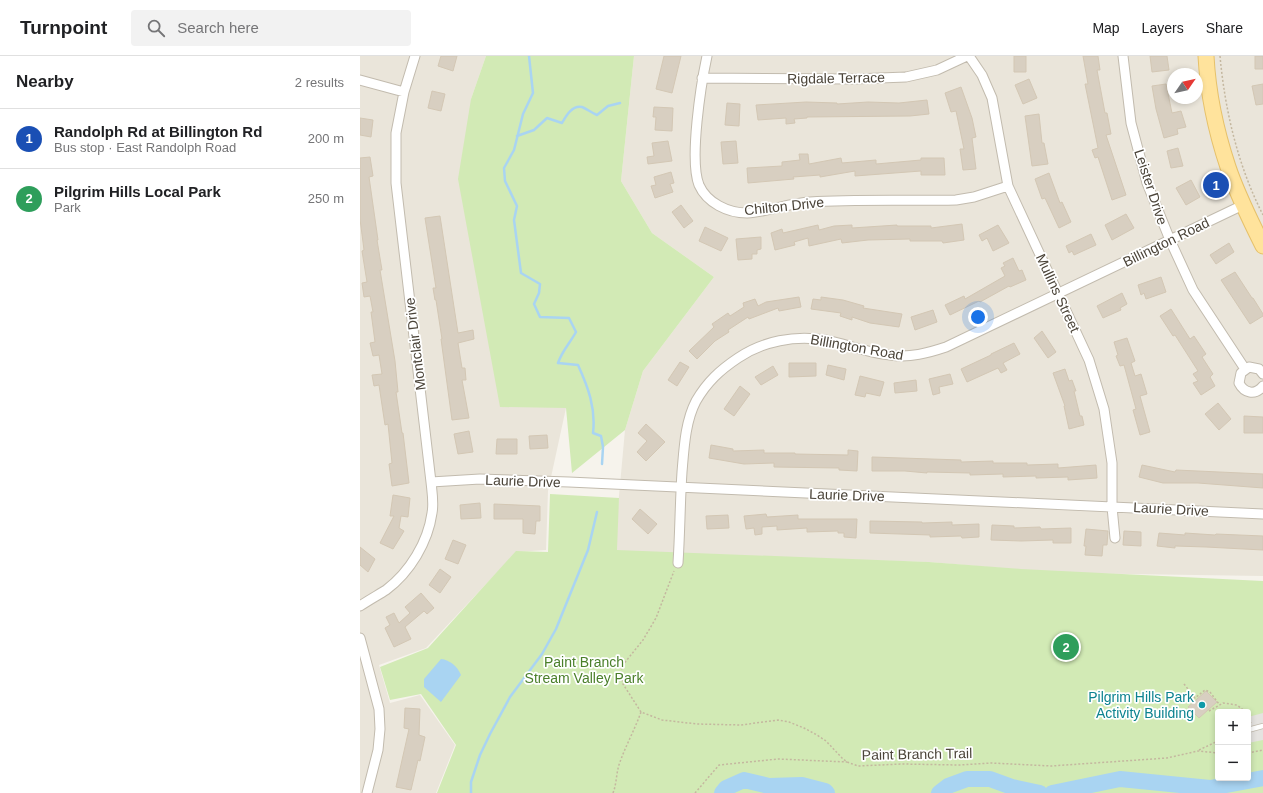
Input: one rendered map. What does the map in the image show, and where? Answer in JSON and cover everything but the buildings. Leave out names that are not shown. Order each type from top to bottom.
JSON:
[{"type":"main road","points":[[1206,56],[1214,117],[1228,168],[1243,205],[1263,246]]},
{"type":"street","name":"Montclair Drive","points":[[360,606],[386,590],[399,579],[410,566],[424,540],[433,511],[431,482],[396,183],[396,133],[404,92],[415,56]]},
{"type":"street","name":"Chilton Drive","points":[[707,56],[702,78],[695,170],[700,186],[709,200],[724,209],[746,213],[808,202],[956,200],[974,197],[1008,186]]},
{"type":"street","name":"Rigdale Terrace","points":[[702,78],[854,79],[906,77],[937,70],[968,56]]},
{"type":"street","name":"Mullins Street","points":[[968,56],[982,75],[992,98],[1008,186],[1089,360],[1104,409],[1112,462],[1112,506],[1115,538]]},
{"type":"street","name":"Leister Drive","points":[[1123,56],[1132,123],[1147,183],[1170,240],[1193,290],[1244,369]]},
{"type":"street","points":[[360,80],[404,92]]},
{"type":"street","name":"Billington Road","points":[[678,563],[685,434],[696,402],[711,380],[722,368],[750,350],[765,344],[798,338],[825,340],[889,355],[912,356],[930,352],[946,347],[1243,205]]},
{"type":"street","points":[[1263,374],[1259,369],[1254,367],[1244,369],[1241,373],[1239,383],[1245,390],[1250,392],[1259,390],[1263,386]]},
{"type":"street","name":"Laurie Drive","points":[[431,482],[480,479],[1112,506],[1263,514]]},
{"type":"street","points":[[360,638],[379,709],[380,729],[378,750],[367,793]]},
{"type":"lane","points":[[1251,729],[1263,726]]},
{"type":"path","points":[[1220,56],[1226,102],[1236,144],[1250,187],[1263,215]]},
{"type":"path","points":[[613,793],[620,762],[641,712],[621,680],[621,671],[626,661],[643,640],[656,618],[678,563]]},
{"type":"path","points":[[1184,684],[1195,698],[1205,690],[1210,692],[1219,704]]},
{"type":"path","points":[[1210,711],[1219,704],[1223,703],[1237,705],[1242,709]]},
{"type":"path","name":"Paint Branch Trail","points":[[641,712],[662,720],[698,724],[741,724],[778,720],[789,722],[817,734],[848,762],[858,766],[1002,763],[1051,766],[1166,758],[1198,751],[1215,742]]},
{"type":"path","points":[[1251,752],[1263,750]]},
{"type":"path","name":"Paint Branch Trail","points":[[1198,751],[1215,753]]},
{"type":"path","points":[[695,793],[719,765],[778,759],[848,762]]},
{"type":"shaded area","points":[[360,56],[486,56],[471,99],[566,408],[548,491],[546,550],[516,552],[426,648],[379,665],[390,703],[420,695],[455,745],[436,793],[360,793]]},
{"type":"shaded area","points":[[634,56],[1263,56],[1263,576],[1061,573],[929,562],[717,556],[614,551],[625,430],[643,371],[714,277],[652,233],[621,181]]},
{"type":"shaded area","points":[[1263,713],[1263,740],[1251,742],[1251,716]]},
{"type":"green space","points":[[486,56],[634,56],[621,181],[652,233],[714,277],[643,371],[625,430],[572,473],[566,408],[500,407],[458,179],[471,99]]},
{"type":"green space","name":"Paint Branch Stream Valley Park","points":[[550,494],[619,498],[617,550],[929,562],[1021,569],[1263,581],[1263,793],[437,793],[456,745],[421,694],[390,700],[380,667],[428,648],[516,551],[548,552]]},
{"type":"water","points":[[441,659],[453,664],[461,675],[441,702],[424,687],[424,679]]},
{"type":"waterway","points":[[529,56],[533,93],[523,114],[514,150],[504,168],[505,181],[517,206],[514,220],[521,273],[540,284],[539,293],[534,304],[540,317],[569,318],[576,332],[558,363],[578,365],[582,373],[592,406],[594,424],[593,433],[601,436],[603,447],[602,464]]},
{"type":"waterway","points":[[517,136],[534,130],[547,118],[562,123],[572,109],[578,107],[582,107],[597,115],[608,106],[620,103]]},
{"type":"waterway","points":[[471,793],[471,782],[480,755],[490,734],[510,697],[542,654],[556,629],[588,550],[597,512]]},
{"type":"waterway","points":[[1052,793],[1120,779],[1210,788],[1263,778]]},
{"type":"waterway","points":[[939,793],[948,786],[967,779],[990,779],[1012,787],[1040,793]]},
{"type":"waterway","points":[[722,793],[726,788],[744,780],[769,786],[802,785],[825,791],[827,793]]},
{"type":"place","name":"Randolph Rd at Billington Rd","points":[[1216,185]]},
{"type":"place","name":"Pilgrim Hills Local Park","points":[[1066,647]]},
{"type":"place","name":"Pilgrim Hills Park Activity Building","points":[[1202,705]]}]
